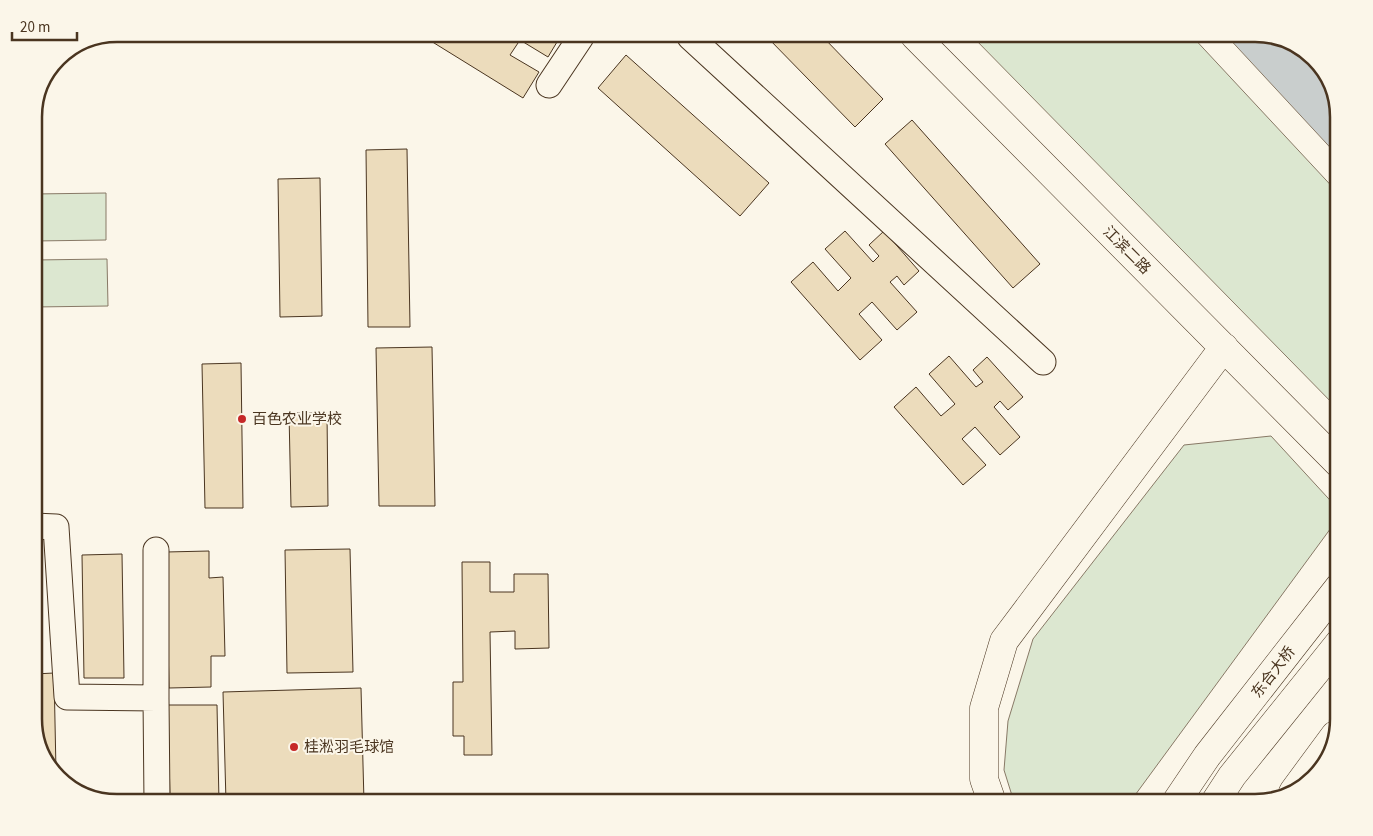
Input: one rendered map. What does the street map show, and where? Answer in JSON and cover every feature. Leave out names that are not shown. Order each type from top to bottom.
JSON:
[{"type":"main road","name":"江滨二路","points":[[921,42],[1330,455]]},
{"type":"main road","points":[[989,794],[984,779],[984,708],[1004,641],[1224,347]]},
{"type":"main road","name":"东合大桥","points":[[1181,794],[1207,756],[1330,599]]},
{"type":"main road","points":[[1220,794],[1232,776],[1330,654]]},
{"type":"main road","points":[[1306,774],[1321,753]]},
{"type":"lane","points":[[549,85],[578,42]]},
{"type":"lane","points":[[695,42],[1043,362]]},
{"type":"lane","points":[[43,526],[56,527],[68,697],[156,698]]},
{"type":"lane","points":[[156,550],[157,794]]},
{"type":"green space","points":[[978,42],[1197,42],[1330,184],[1330,401]]},
{"type":"green space","points":[[106,193],[106,240],[43,241],[43,194]]},
{"type":"green space","points":[[107,259],[108,306],[43,307],[43,260]]},
{"type":"green space","points":[[1271,436],[1330,500],[1330,529],[1136,794],[1012,794],[1004,770],[1008,721],[1033,639],[1184,445]]},
{"type":"shaded area","points":[[1232,42],[1255,42],[1275,45],[1293,53],[1309,64],[1327,93],[1330,113],[1330,147]]},
{"type":"building","points":[[432,42],[519,42],[510,55],[539,72],[523,98]]},
{"type":"building","points":[[523,42],[557,42],[548,57]]},
{"type":"building","points":[[772,42],[828,42],[883,99],[855,127]]},
{"type":"building","points":[[626,55],[769,183],[740,216],[598,88]]},
{"type":"building","points":[[912,120],[1040,264],[1013,288],[885,144]]},
{"type":"building","points":[[407,149],[410,327],[368,327],[366,150]]},
{"type":"building","points":[[320,178],[322,316],[280,317],[278,179]]},
{"type":"building","points":[[845,231],[873,262],[879,256],[869,245],[884,231],[919,271],[904,285],[897,276],[890,282],[917,312],[897,330],[872,302],[859,314],[882,340],[860,360],[791,282],[813,262],[838,291],[851,278],[825,249]]},
{"type":"building","points":[[432,347],[435,506],[379,506],[376,348]]},
{"type":"building","points":[[949,356],[976,387],[983,382],[973,370],[987,357],[1023,397],[1008,410],[1000,401],[994,407],[1020,437],[1000,455],[975,427],[962,439],[986,465],[963,485],[894,407],[916,387],[941,416],[955,404],[929,374]]},
{"type":"building","points":[[241,363],[243,508],[205,508],[202,364]]},
{"type":"building","points":[[289,413],[327,413],[328,506],[291,507]]},
{"type":"building","points":[[350,549],[353,672],[287,673],[285,550]]},
{"type":"building","points":[[209,551],[209,578],[223,577],[225,656],[211,656],[211,687],[169,688],[166,552]]},
{"type":"building","points":[[122,554],[124,678],[84,678],[82,555]]},
{"type":"building","points":[[462,562],[490,562],[490,592],[514,592],[514,574],[548,574],[549,648],[515,649],[515,631],[490,632],[492,755],[464,755],[464,736],[453,736],[453,682],[463,682]]},
{"type":"building","points":[[54,673],[56,761],[46,743],[44,733],[43,674]]},
{"type":"building","name":"桂淞羽毛球馆","points":[[361,688],[364,794],[226,794],[223,692]]},
{"type":"building","points":[[168,705],[217,705],[219,794],[170,794]]},
{"type":"place","name":"百色农业学校","points":[[242,419]]},
{"type":"place","name":"桂淞羽毛球馆","points":[[294,747]]}]
